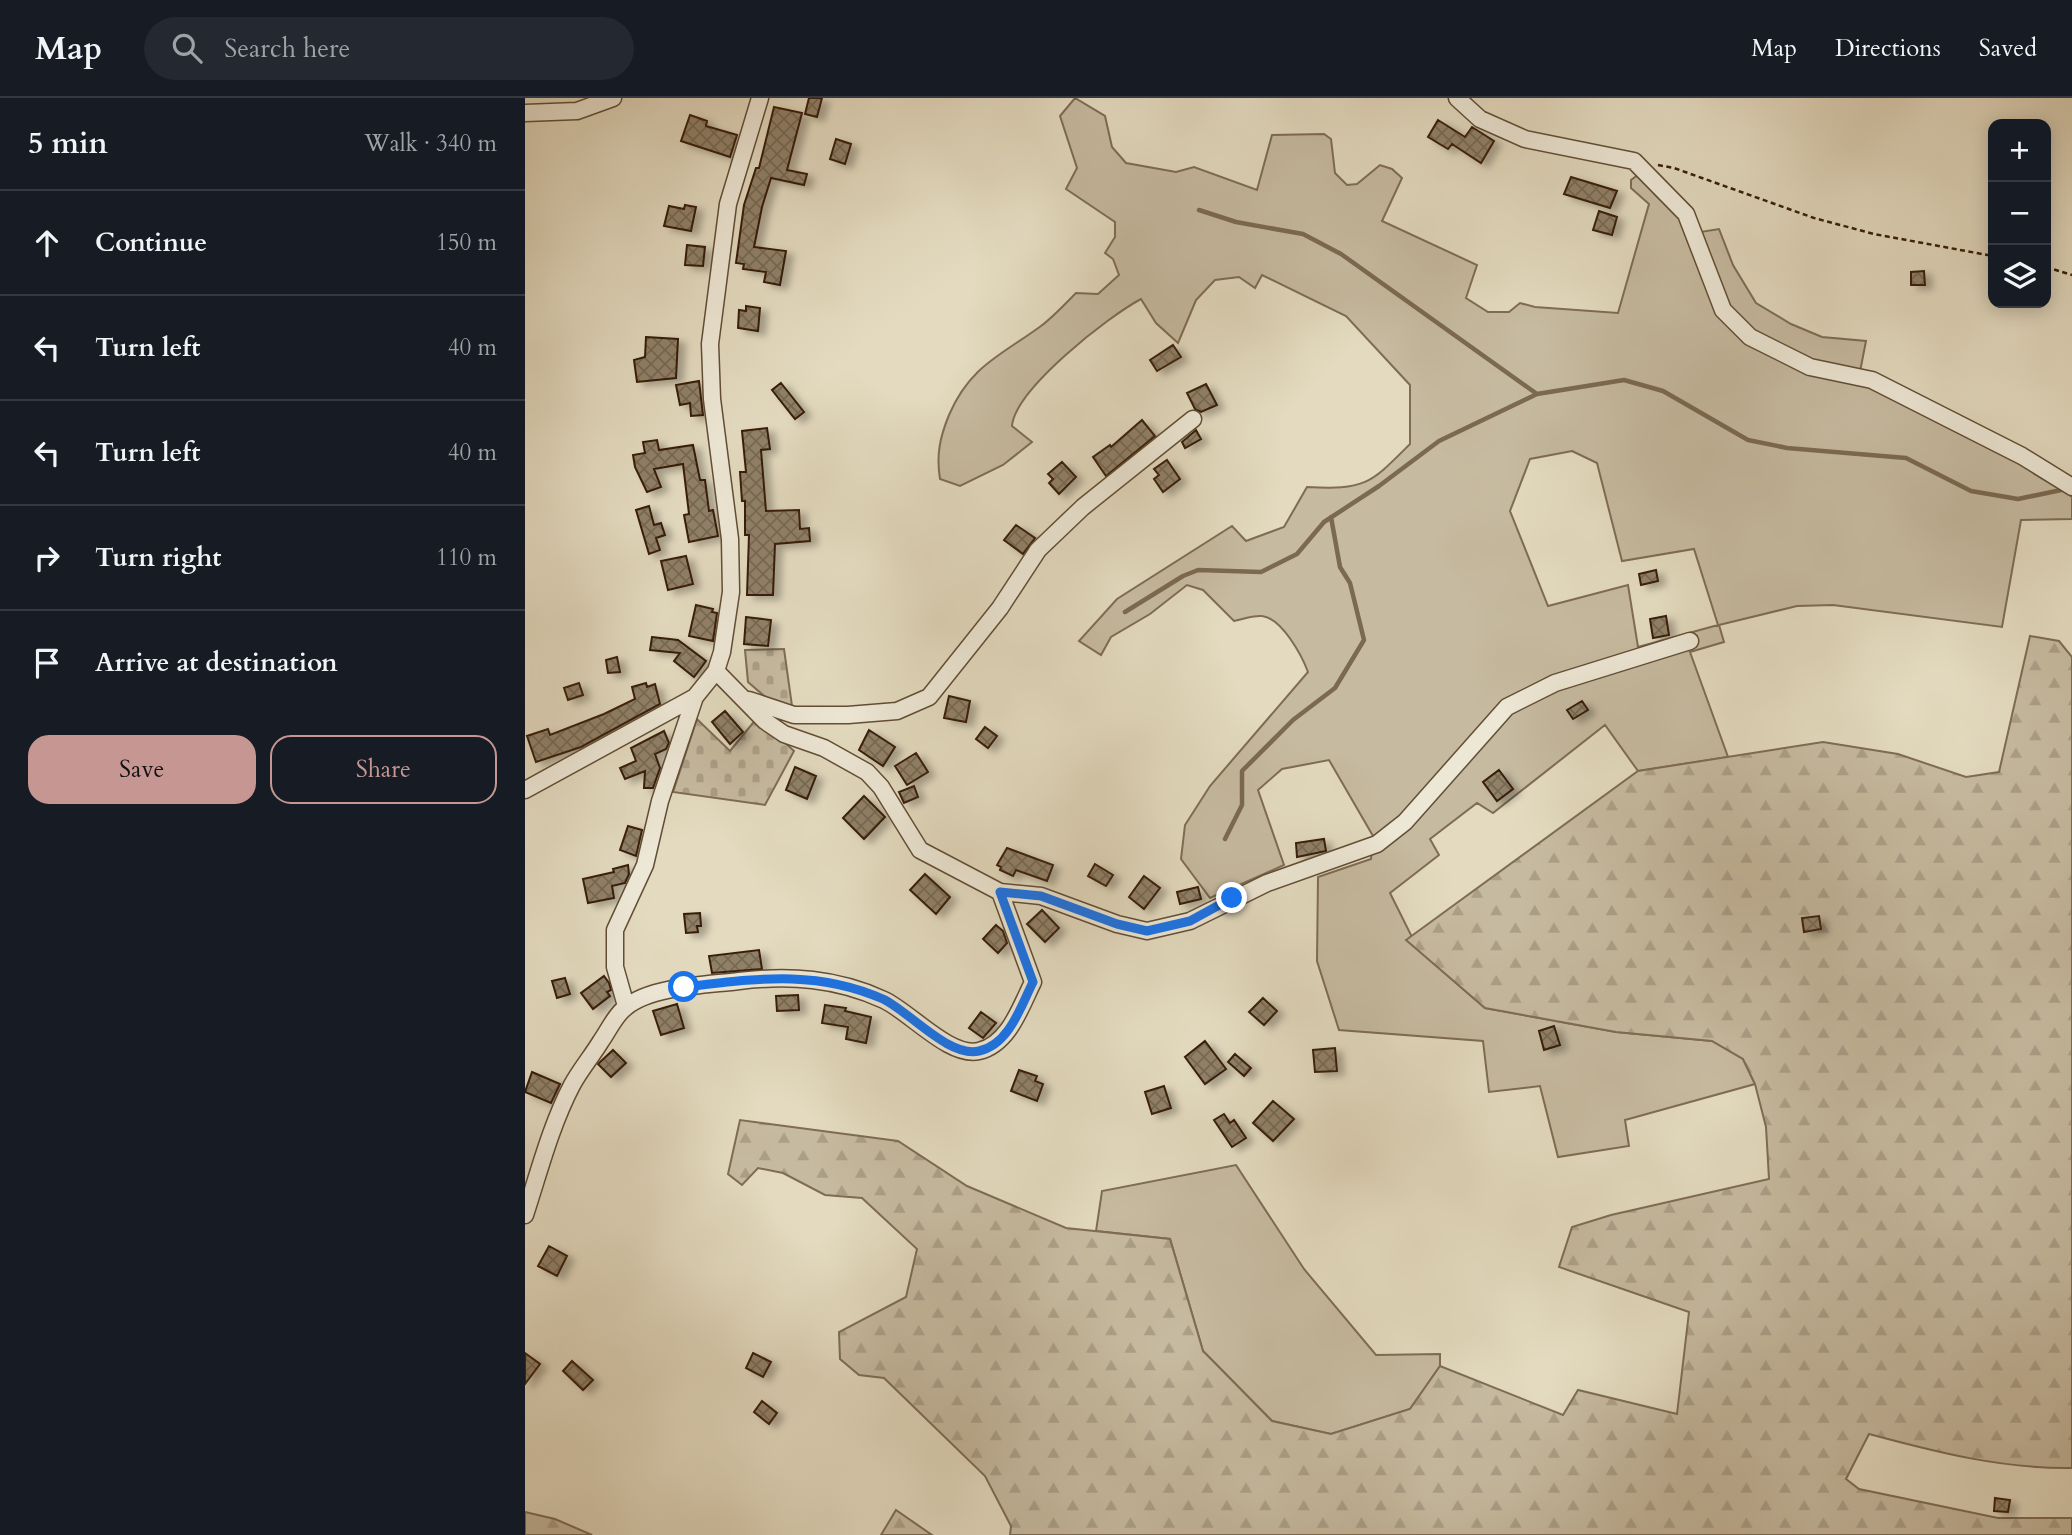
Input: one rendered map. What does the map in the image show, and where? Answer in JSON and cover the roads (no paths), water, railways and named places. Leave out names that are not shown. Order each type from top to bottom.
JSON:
[{"type":"street","points":[[525,113],[576,111],[613,98]]},
{"type":"street","points":[[626,1006],[615,967],[615,930],[645,865],[660,801],[695,697],[716,671],[722,652],[731,592],[730,539],[712,399],[710,344],[728,204],[760,98]]},
{"type":"street","points":[[1457,98],[1480,119],[1525,139],[1634,161],[1686,214],[1723,310],[1750,337],[1810,367],[1872,380],[2022,456],[2068,484]]},
{"type":"street","points":[[746,700],[794,715],[848,715],[897,711],[929,697],[1000,608],[1038,550],[1083,507],[1193,419]]},
{"type":"street","points":[[716,671],[765,721],[784,734],[824,748],[867,772],[881,788],[920,850],[1000,892],[1041,896],[1117,924],[1147,931],[1190,921],[1267,883],[1377,844],[1405,822],[1507,707],[1555,683],[1690,641]]},
{"type":"street","points":[[525,790],[695,697]]},
{"type":"street","points":[[525,1215],[550,1137],[572,1085],[626,1006],[648,996],[684,987],[778,977],[811,979],[848,986],[885,1000],[940,1039],[967,1052],[982,1051],[997,1041],[1014,1023],[1033,982],[1000,892]]},
{"type":"waterway","points":[[1199,210],[1236,222],[1303,234],[1341,254],[1537,394]]},
{"type":"waterway","points":[[1125,612],[1183,576],[1198,570],[1261,572],[1297,554],[1324,522],[1379,486],[1439,441],[1537,394],[1624,380],[1663,391],[1748,440],[1787,448],[1906,458],[1971,491],[2018,499],[2066,489]]},
{"type":"waterway","points":[[1225,839],[1242,805],[1242,771],[1293,720],[1335,688],[1364,640],[1350,583],[1340,567],[1331,517]]}]
